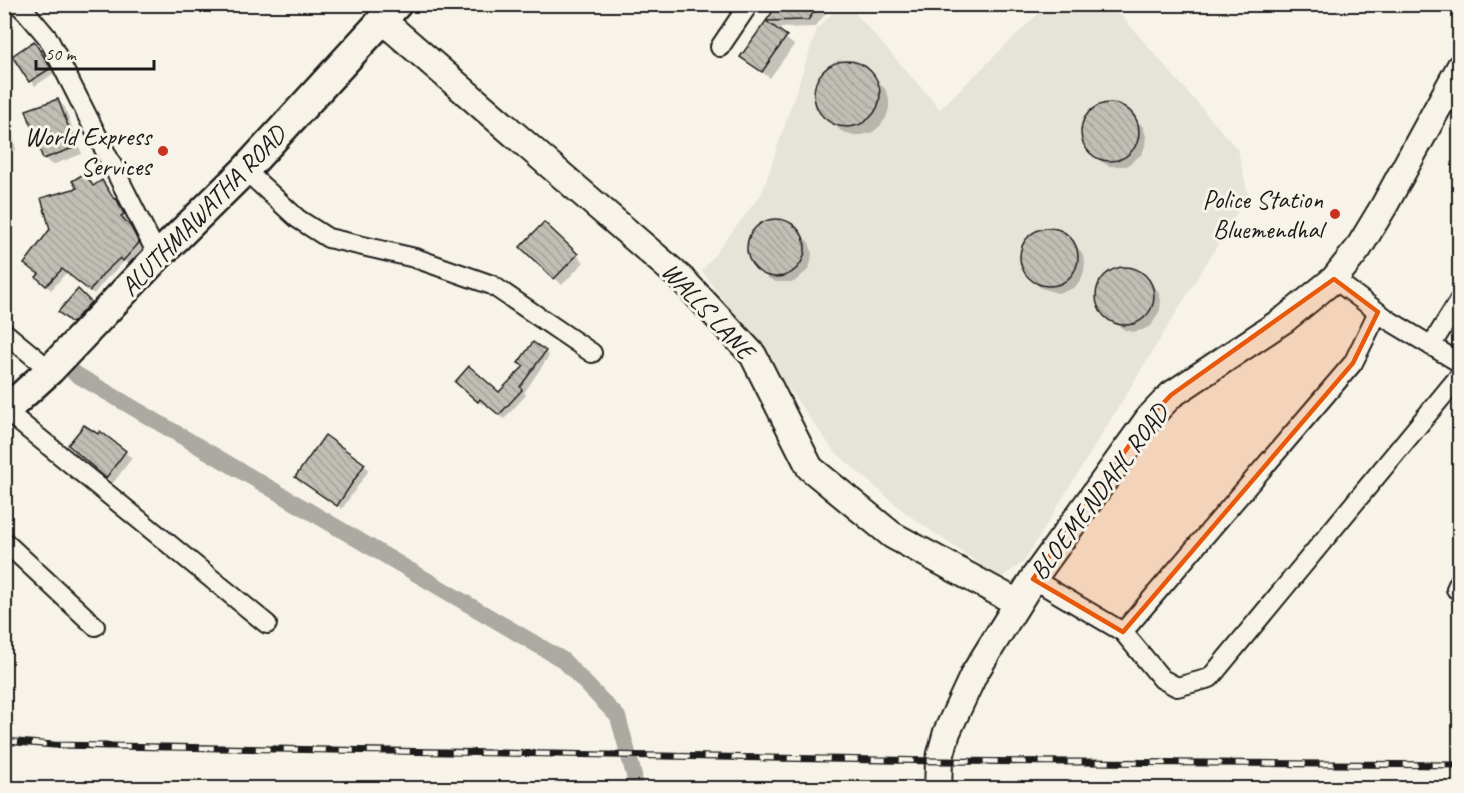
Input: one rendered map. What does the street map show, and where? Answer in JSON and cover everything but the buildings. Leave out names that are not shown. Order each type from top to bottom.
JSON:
[{"type":"main road","name":"ALUTHMAWATHA ROAD","points":[[5,412],[50,370],[158,255],[245,170],[389,12]]},
{"type":"main road","name":"WALLS LANE","points":[[389,12],[684,281],[753,355],[810,468],[892,536],[1018,603]]},
{"type":"main road","name":"BLOEMENDAHL ROAD","points":[[938,789],[939,761],[947,732],[974,674],[1033,579],[1149,418],[1171,395],[1285,319],[1334,279],[1358,249],[1384,206],[1460,67]]},
{"type":"street","points":[[18,4],[48,38],[158,255]]},
{"type":"street","points":[[720,47],[749,4]]},
{"type":"street","points":[[245,170],[298,219],[328,238],[416,258],[492,285],[592,353]]},
{"type":"street","points":[[1334,279],[1378,312],[1460,363]]},
{"type":"street","points":[[1431,346],[1460,299]]},
{"type":"street","points":[[1123,632],[1353,363],[1378,312]]},
{"type":"street","points":[[4,332],[50,370]]},
{"type":"street","points":[[1033,579],[1123,632],[1162,679],[1177,687],[1210,678],[1460,375]]},
{"type":"street","points":[[5,412],[267,624]]},
{"type":"street","points":[[4,541],[95,626]]},
{"type":"highlighted area","points":[[1334,279],[1378,312],[1353,363],[1123,632],[1033,579],[1149,418],[1171,395]]},
{"type":"shaded area","points":[[840,5],[848,5],[940,109],[1047,5],[1112,5],[1238,150],[1248,195],[1023,563],[1000,578],[907,514],[834,451],[702,271],[762,193],[817,29]]},
{"type":"waterway","points":[[74,373],[563,660],[618,717],[634,775],[635,788]]},
{"type":"railway","points":[[4,741],[54,745],[939,761],[1460,765]]},
{"type":"place","name":"World Express Services","points":[[163,151]]},
{"type":"place","name":"Police Station Bluemendhal","points":[[1335,214]]}]
